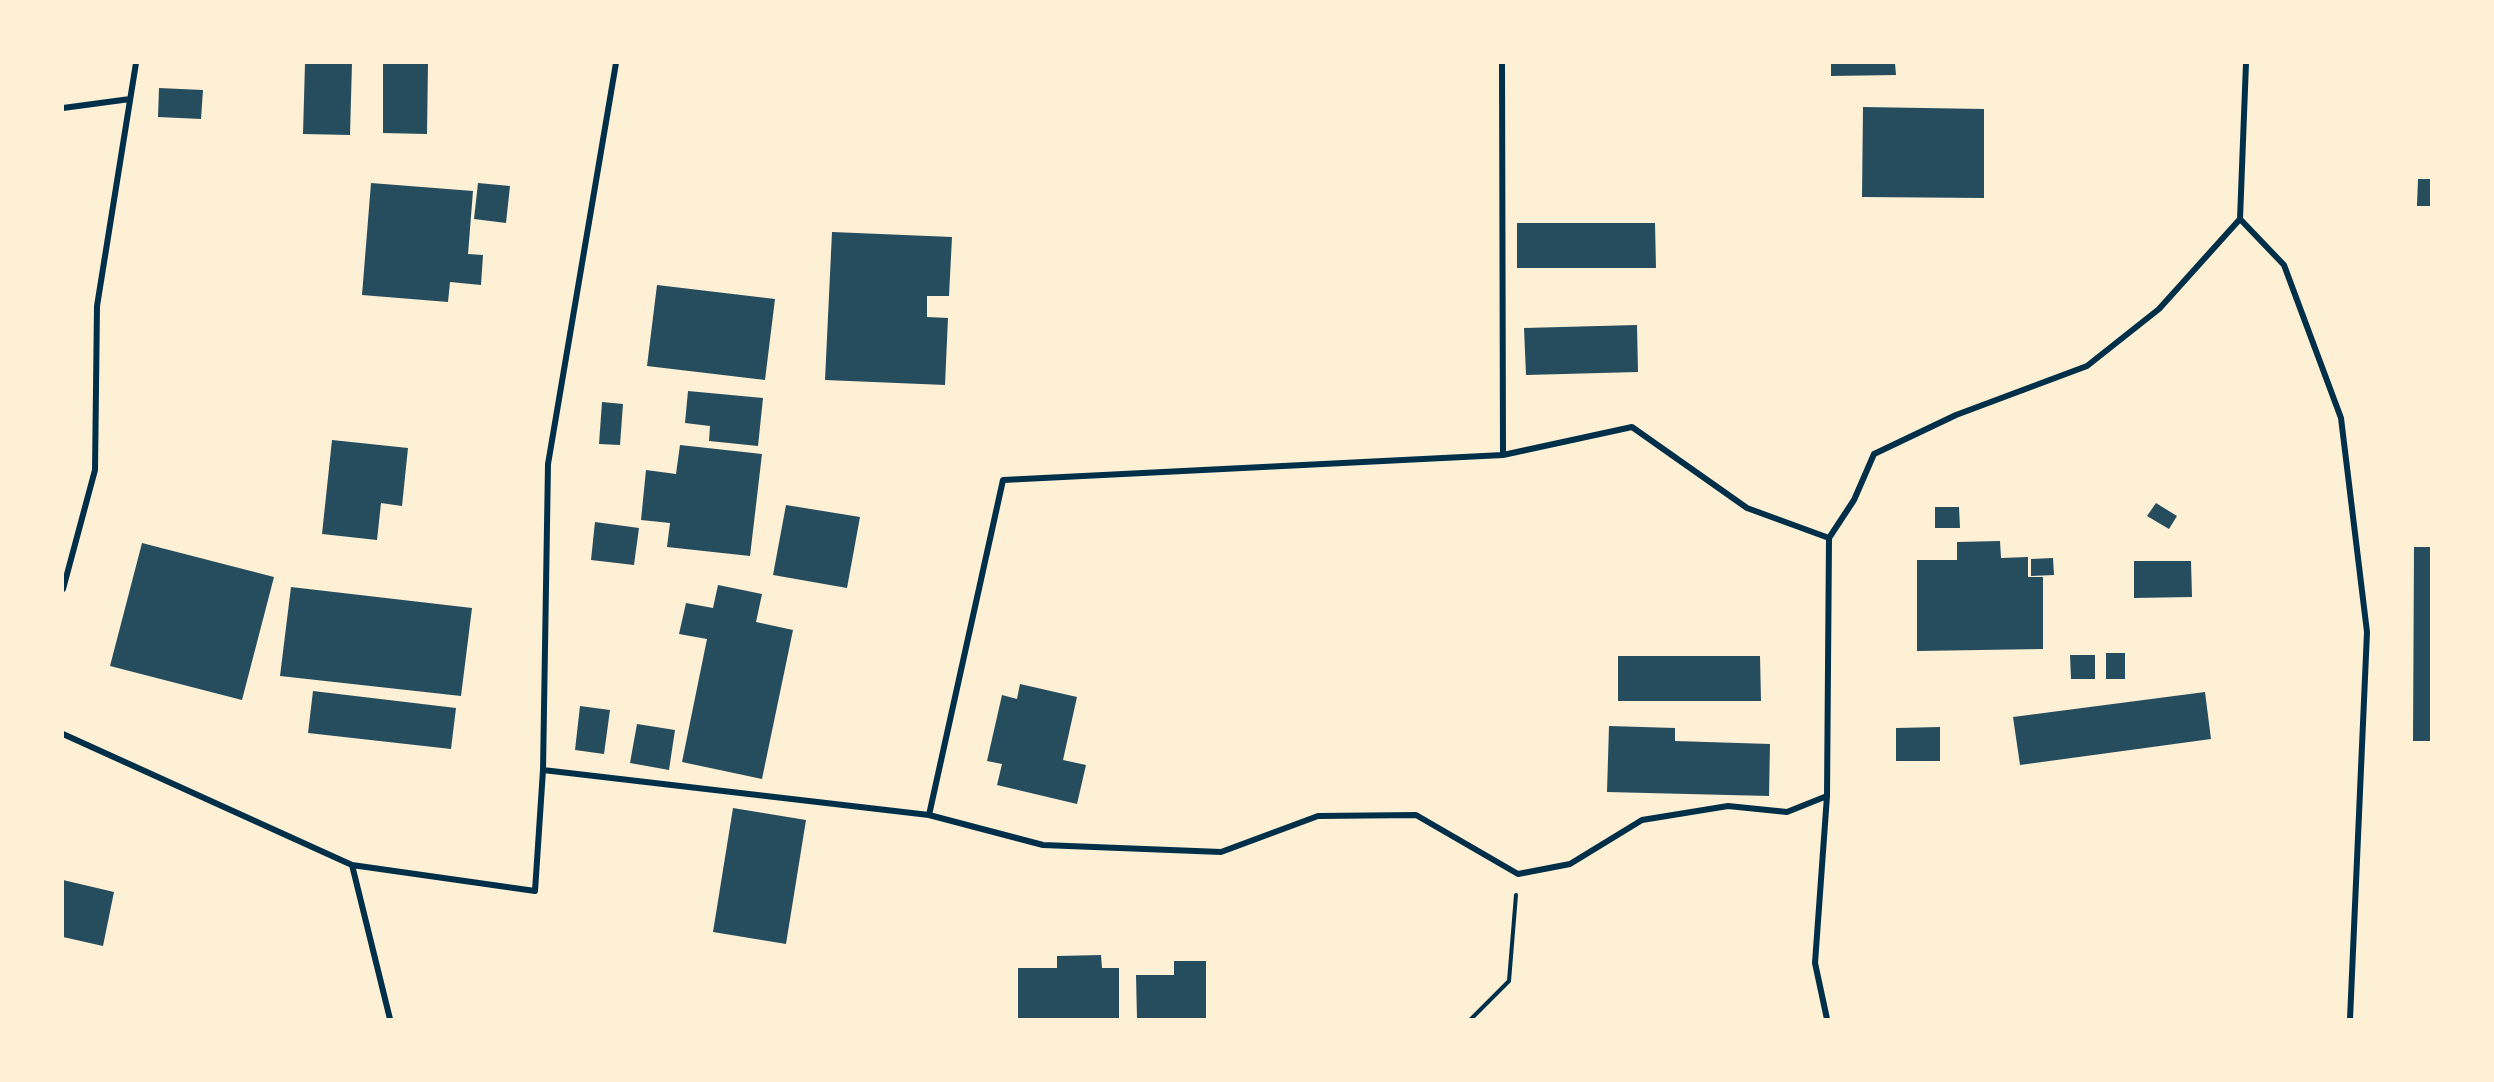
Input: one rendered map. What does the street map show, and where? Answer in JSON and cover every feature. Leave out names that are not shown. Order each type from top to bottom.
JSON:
[{"type":"street","points":[[64,585],[95,470],[97,306],[136,63]]},
{"type":"street","points":[[63,734],[352,865],[535,891],[543,770],[548,464],[616,63]]},
{"type":"street","points":[[1502,63],[1503,454]]},
{"type":"street","points":[[1827,1019],[1815,963],[1827,796],[1829,538],[1854,500],[1874,454],[1956,415],[2087,366],[2159,309],[2240,219],[2246,63]]},
{"type":"street","points":[[63,108],[130,99]]},
{"type":"street","points":[[2240,219],[2284,265],[2341,418],[2367,632],[2350,1019]]},
{"type":"street","points":[[929,816],[1003,480],[1503,454],[1632,427],[1747,508],[1829,538]]},
{"type":"street","points":[[543,770],[929,816],[1043,845],[1221,852],[1318,816],[1416,815],[1518,874],[1570,864],[1642,820],[1728,806],[1787,812],[1827,796]]},
{"type":"street","points":[[352,865],[390,1019]]},
{"type":"path","points":[[1471,1019],[1509,981],[1518,874]]},
{"type":"building","points":[[305,63],[352,63],[350,135],[303,134]]},
{"type":"building","points":[[383,63],[428,63],[427,134],[383,133]]},
{"type":"building","points":[[1831,63],[1895,63],[1896,75],[1831,76]]},
{"type":"building","points":[[159,88],[203,90],[201,119],[158,117]]},
{"type":"building","points":[[1863,107],[1984,109],[1984,198],[1862,197]]},
{"type":"building","points":[[2418,179],[2431,179],[2431,206],[2417,206]]},
{"type":"building","points":[[371,183],[473,191],[468,254],[483,255],[481,285],[450,282],[448,302],[362,295]]},
{"type":"building","points":[[478,183],[510,186],[506,223],[474,219]]},
{"type":"building","points":[[1517,223],[1655,223],[1656,268],[1517,268]]},
{"type":"building","points":[[832,232],[952,237],[949,296],[927,296],[927,317],[948,318],[945,385],[825,380]]},
{"type":"building","points":[[657,285],[775,299],[765,380],[647,366]]},
{"type":"building","points":[[1637,325],[1638,372],[1526,375],[1524,328]]},
{"type":"building","points":[[688,391],[763,398],[758,446],[709,441],[710,426],[685,423]]},
{"type":"building","points":[[602,402],[623,404],[620,445],[599,444]]},
{"type":"building","points":[[332,440],[408,448],[402,506],[381,503],[377,540],[322,534]]},
{"type":"building","points":[[680,445],[762,454],[750,556],[667,547],[670,523],[641,520],[646,470],[676,474]]},
{"type":"building","points":[[2156,503],[2177,516],[2169,529],[2147,516]]},
{"type":"building","points":[[786,505],[860,517],[847,588],[773,575]]},
{"type":"building","points":[[1935,507],[1959,507],[1960,528],[1935,528]]},
{"type":"building","points":[[595,522],[639,528],[634,565],[591,560]]},
{"type":"building","points":[[2000,541],[2001,558],[2028,557],[2028,577],[2043,577],[2043,649],[1917,651],[1917,560],[1957,560],[1957,542]]},
{"type":"building","points":[[142,543],[274,577],[242,700],[110,666]]},
{"type":"building","points":[[2414,547],[2431,547],[2431,741],[2413,741]]},
{"type":"building","points":[[2053,558],[2054,575],[2031,576],[2031,559]]},
{"type":"building","points":[[2134,561],[2191,561],[2192,597],[2134,598]]},
{"type":"building","points":[[718,585],[762,594],[756,622],[793,630],[762,779],[682,762],[707,639],[679,634],[686,603],[713,608]]},
{"type":"building","points":[[291,587],[472,608],[461,696],[280,676]]},
{"type":"building","points":[[2106,653],[2125,653],[2125,679],[2106,679]]},
{"type":"building","points":[[2070,655],[2095,655],[2095,679],[2071,679]]},
{"type":"building","points":[[1618,656],[1760,656],[1761,701],[1618,701]]},
{"type":"building","points":[[1020,684],[1077,697],[1063,760],[1086,765],[1077,804],[997,785],[1002,764],[987,761],[1002,695],[1017,699]]},
{"type":"building","points":[[313,691],[456,708],[451,749],[308,733]]},
{"type":"building","points":[[2205,692],[2211,739],[2020,765],[2013,717]]},
{"type":"building","points":[[580,706],[610,710],[604,754],[575,750]]},
{"type":"building","points":[[637,724],[675,730],[669,770],[630,763]]},
{"type":"building","points":[[1609,726],[1675,728],[1675,741],[1770,744],[1769,796],[1607,792]]},
{"type":"building","points":[[1940,727],[1940,761],[1896,761],[1896,728]]},
{"type":"building","points":[[733,808],[806,820],[786,944],[713,932]]},
{"type":"building","points":[[63,880],[114,892],[103,946],[63,937]]},
{"type":"building","points":[[1101,955],[1102,968],[1119,968],[1119,1019],[1018,1019],[1018,968],[1057,968],[1057,956]]},
{"type":"building","points":[[1174,961],[1206,961],[1206,1019],[1137,1019],[1136,975],[1174,975]]}]
